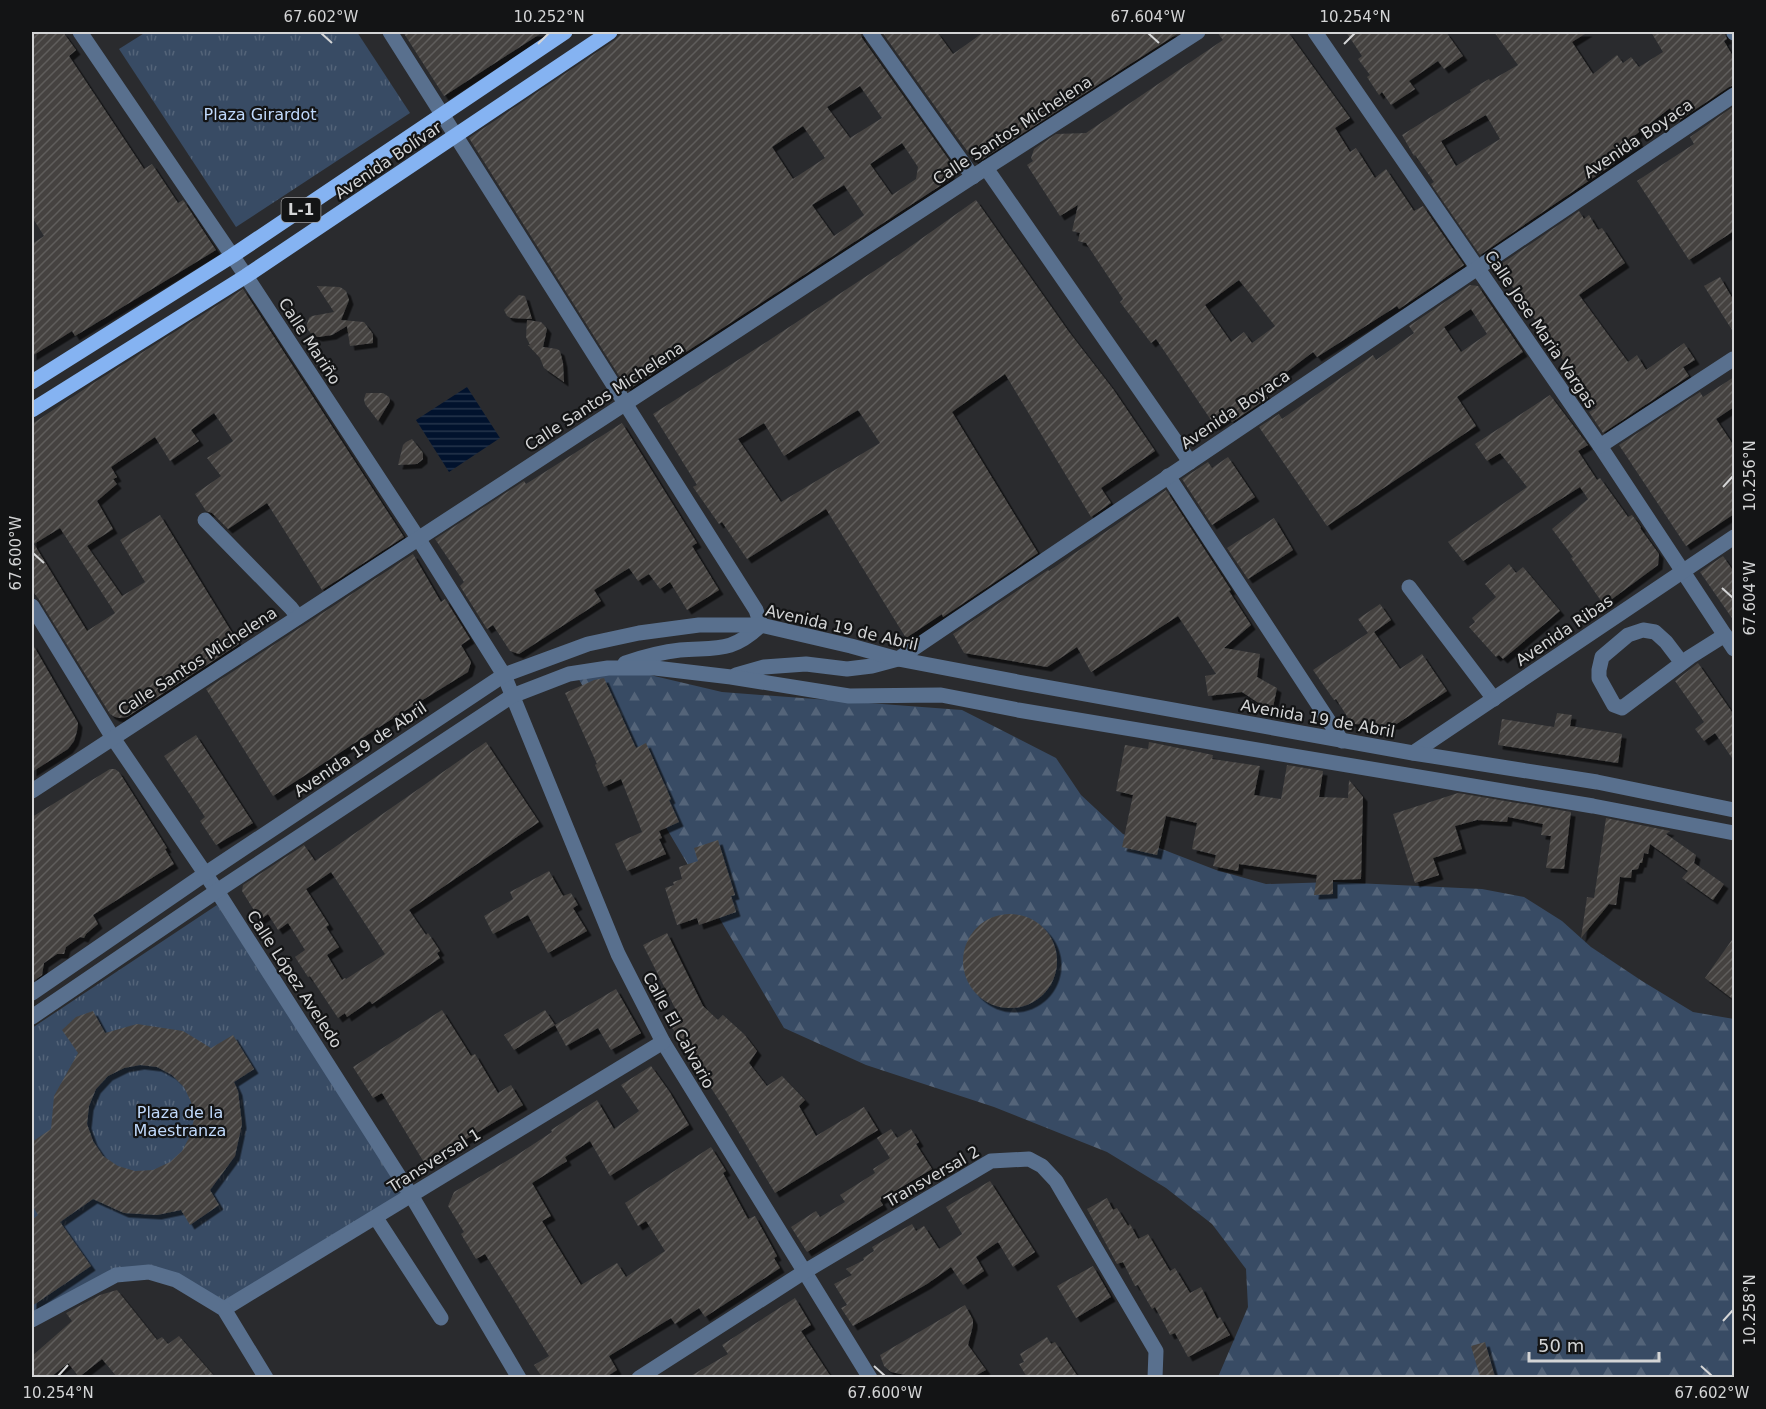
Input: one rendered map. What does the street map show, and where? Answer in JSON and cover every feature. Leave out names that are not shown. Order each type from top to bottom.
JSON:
[{"type":"main road","name":"Avenida Bolívar","points":[[32,410],[246,276],[610,32]]},
{"type":"main road","name":"Avenida Bolívar","points":[[32,382],[232,256],[442,115],[559,33]]},
{"type":"street","name":"Calle Mariño","points":[[80,32],[246,276],[418,538],[504,675]]},
{"type":"street","points":[[32,1017],[217,891],[512,696],[569,674],[608,668],[653,654],[721,648],[737,644],[761,625],[756,610],[390,32]]},
{"type":"street","points":[[870,32],[973,177]]},
{"type":"street","name":"Calle Santos Michelena","points":[[32,791],[1198,32]]},
{"type":"street","name":"Calle Jose Maria Vargas","points":[[1315,32],[1600,446],[1734,649]]},
{"type":"street","name":"Avenida Boyaca","points":[[731,677],[764,667],[806,664],[847,669],[872,666],[898,659],[1734,95]]},
{"type":"street","points":[[986,168],[1190,462]]},
{"type":"street","points":[[1600,446],[1733,359]]},
{"type":"street","points":[[1168,476],[1342,741]]},
{"type":"street","points":[[206,520],[298,617]]},
{"type":"street","name":"Avenida Ribas","points":[[1413,753],[1734,537]]},
{"type":"street","points":[[1408,586],[1494,699]]},
{"type":"street","name":"Calle López Aveledo","points":[[32,606],[113,738],[217,891],[411,1195],[519,1377]]},
{"type":"street","name":"Avenida 19 de Abril","points":[[32,993],[205,874],[504,675],[588,644],[639,633],[699,625],[761,625],[898,659],[1342,741],[1597,782],[1734,810]]},
{"type":"street","points":[[1682,663],[1655,632],[1643,630],[1628,635],[1602,657],[1599,678],[1614,705],[1622,708],[1682,663],[1725,635]]},
{"type":"street","points":[[608,668],[655,668],[731,677],[849,696],[941,695],[1018,710],[1593,806],[1734,833]]},
{"type":"street","name":"Calle El Calvario","points":[[504,675],[618,954],[663,1042],[870,1377]]},
{"type":"street","name":"Transversal 1","points":[[224,1309],[663,1042]]},
{"type":"street","name":"Transversal 2","points":[[639,1377],[804,1272],[991,1161],[1029,1160],[1042,1166],[1056,1181],[1156,1351],[1155,1377]]},
{"type":"street","points":[[376,1218],[441,1318]]},
{"type":"street","points":[[32,1320],[116,1275],[149,1272],[176,1280],[224,1309],[266,1377]]},
{"type":"green space","name":"Plaza Girardot","points":[[146,32],[357,32],[410,113],[236,227],[119,49]]},
{"type":"green space","points":[[616,667],[722,692],[962,710],[1056,758],[1081,795],[1123,834],[1216,870],[1266,884],[1334,882],[1482,889],[1524,897],[1562,921],[1591,947],[1693,1012],[1734,1019],[1734,1377],[1218,1377],[1248,1307],[1246,1269],[1212,1224],[1166,1188],[1107,1152],[994,1107],[866,1065],[784,1028],[578,678]]},
{"type":"green space","name":"Plaza de la Maestranza","points":[[217,905],[404,1192],[223,1302],[146,1266],[34,1311],[32,1307],[32,1028]]},
{"type":"shaded area","points":[[467,387],[500,438],[449,472],[416,420]]},
{"type":"building","points":[[32,32],[63,32],[76,50],[69,56],[144,169],[152,164],[178,203],[183,200],[216,250],[75,336],[72,331],[32,356],[32,244],[44,236],[32,217]]},
{"type":"building","points":[[403,32],[543,32],[444,96]]},
{"type":"building","points":[[623,32],[860,32],[952,164],[949,180],[628,390],[469,138],[615,40]],"holes":[[[860,86],[882,118],[850,138],[827,107]],[[803,126],[825,158],[793,179],[772,147]],[[902,143],[918,167],[916,179],[892,195],[870,164]],[[844,185],[864,215],[834,236],[812,205]]]},
{"type":"building","points":[[882,32],[937,32],[953,54],[984,32],[1180,32],[978,162],[957,137]]},
{"type":"building","points":[[1217,32],[1288,32],[1350,118],[1335,128],[1350,152],[1356,148],[1375,178],[1386,169],[1414,211],[1423,206],[1464,265],[1399,309],[1397,306],[1317,357],[1313,352],[1263,390],[1268,398],[1232,422],[1228,417],[1215,426],[1156,339],[1151,343],[1120,302],[1123,299],[1086,243],[1078,241],[1080,233],[1072,231],[1078,205],[1060,216],[1027,165],[1033,161],[1031,158],[1034,149],[1056,134],[1086,133],[1223,40]],"holes":[[[1239,280],[1275,326],[1252,343],[1244,332],[1231,342],[1205,305]]]},
{"type":"building","points":[[1346,32],[1446,32],[1463,56],[1444,69],[1438,61],[1409,81],[1415,89],[1391,105],[1382,92],[1379,95],[1367,77],[1370,75],[1358,59],[1362,56]]},
{"type":"building","points":[[1494,32],[1588,32],[1572,42],[1593,74],[1617,55],[1623,63],[1631,57],[1639,67],[1663,52],[1651,32],[1724,32],[1727,39],[1724,41],[1734,58],[1734,85],[1678,121],[1670,108],[1634,136],[1641,145],[1614,161],[1615,163],[1480,255],[1431,184],[1434,182],[1414,156],[1402,135],[1471,92],[1470,90],[1518,65]],"holes":[[[1486,115],[1500,139],[1456,166],[1441,141]]]},
{"type":"building","points":[[1734,106],[1734,231],[1689,260],[1637,181],[1694,144],[1690,137]]},
{"type":"building","points":[[976,200],[1069,332],[1113,389],[1155,451],[1101,488],[1111,503],[1091,517],[1005,374],[952,412],[1038,553],[943,617],[942,614],[906,638],[826,509],[747,559],[722,522],[719,524],[693,487],[697,485],[653,414],[897,256]],"holes":[[[858,410],[880,443],[781,502],[738,439],[764,423],[784,456]]]},
{"type":"building","points":[[1579,211],[1584,219],[1589,215],[1598,230],[1602,228],[1625,263],[1579,295],[1628,362],[1637,355],[1646,370],[1684,343],[1695,360],[1683,367],[1689,376],[1603,433],[1589,412],[1596,408],[1498,266]]},
{"type":"building","points":[[1720,277],[1734,301],[1734,333],[1704,286]]},
{"type":"building","points":[[1470,285],[1478,286],[1523,352],[1457,397],[1476,426],[1327,526],[1259,427],[1279,414],[1282,419],[1373,355],[1376,360],[1414,333],[1409,326]],"holes":[[[1471,309],[1487,334],[1461,352],[1444,327]]]},
{"type":"building","points":[[317,286],[340,287],[346,291],[349,300],[341,320],[364,322],[373,334],[373,343],[350,346],[347,326],[332,335],[318,337],[312,335],[306,327],[309,318],[334,312]]},
{"type":"building","points":[[243,289],[404,537],[322,590],[267,503],[228,529],[212,513],[206,511],[195,494],[221,476],[207,458],[233,441],[214,413],[191,430],[199,441],[170,461],[155,437],[111,467],[117,477],[113,479],[117,484],[97,501],[113,529],[87,546],[122,596],[145,582],[120,540],[160,515],[239,644],[127,717],[115,717],[110,714],[32,590],[32,424]],"holes":[[[60,528],[115,613],[87,631],[34,544]]]},
{"type":"building","points":[[519,295],[525,296],[532,319],[507,316],[504,310]]},
{"type":"building","points":[[527,320],[541,322],[547,329],[543,347],[560,351],[564,382],[544,368],[540,358],[528,345],[530,345],[526,337]]},
{"type":"building","points":[[1734,377],[1734,407],[1716,419],[1734,446],[1734,514],[1686,546],[1619,445],[1700,392],[1703,397]]},
{"type":"building","points":[[366,393],[383,393],[389,397],[389,403],[378,421],[365,404]]},
{"type":"building","points":[[1550,395],[1588,445],[1578,451],[1597,480],[1600,478],[1628,517],[1632,515],[1659,554],[1658,565],[1604,605],[1552,529],[1588,499],[1580,487],[1463,561],[1448,542],[1527,487],[1500,453],[1487,461],[1475,444]]},
{"type":"building","points":[[622,423],[697,543],[692,546],[719,590],[687,610],[670,582],[660,589],[649,574],[638,581],[629,568],[594,590],[601,601],[519,654],[510,651],[493,625],[487,629],[460,586],[464,582],[435,539],[524,481],[526,484]]},
{"type":"building","points":[[412,439],[423,453],[423,459],[417,464],[398,465],[403,445]]},
{"type":"building","points":[[1228,457],[1255,497],[1212,525],[1182,479],[1208,462],[1212,468]]},
{"type":"building","points":[[1166,490],[1251,625],[1224,648],[1260,654],[1257,677],[1277,688],[1272,712],[1242,692],[1208,696],[1205,676],[1216,674],[1178,616],[1091,672],[1077,647],[1047,667],[964,653],[953,634]]},
{"type":"building","points":[[1274,518],[1293,550],[1248,579],[1227,548]]},
{"type":"building","points":[[413,554],[441,602],[445,599],[470,639],[461,645],[471,662],[468,672],[273,796],[206,689]]},
{"type":"building","points":[[1723,556],[1734,572],[1734,621],[1700,572]]},
{"type":"building","points":[[1509,564],[1516,573],[1523,567],[1560,611],[1503,659],[1499,655],[1496,657],[1469,627],[1475,622],[1472,618],[1496,597],[1485,584]]},
{"type":"building","points":[[1380,604],[1391,620],[1374,632],[1400,669],[1422,654],[1447,691],[1395,725],[1352,724],[1313,670],[1368,633],[1358,619]]},
{"type":"building","points":[[32,643],[78,723],[74,741],[68,749],[32,772]]},
{"type":"building","points":[[1698,663],[1734,715],[1734,761],[1715,733],[1704,741],[1695,729],[1704,722],[1675,681]]},
{"type":"building","points":[[604,678],[636,748],[646,743],[679,822],[659,831],[662,838],[659,839],[666,854],[627,871],[615,844],[642,832],[621,779],[604,787],[595,765],[597,764],[565,693]]},
{"type":"building","points":[[1557,713],[1572,715],[1570,726],[1622,734],[1618,763],[1498,745],[1502,719],[1554,727]]},
{"type":"building","points":[[196,735],[253,823],[216,845],[200,821],[205,817],[164,756]]},
{"type":"building","points":[[486,742],[539,822],[409,910],[440,951],[437,953],[440,958],[372,1004],[370,1001],[347,1017],[345,1013],[338,1018],[295,957],[305,950],[288,923],[278,930],[268,914],[260,920],[242,891],[243,885],[304,845],[315,861]],"holes":[[[331,872],[385,954],[342,980],[327,955],[339,947],[326,927],[329,925],[306,889]]]},
{"type":"building","points":[[1149,742],[1213,755],[1212,759],[1260,766],[1254,795],[1281,799],[1287,765],[1323,771],[1319,797],[1348,798],[1349,780],[1363,797],[1361,879],[1333,880],[1333,894],[1314,895],[1317,875],[1239,864],[1238,871],[1213,866],[1216,855],[1192,849],[1197,823],[1166,816],[1157,855],[1122,847],[1133,795],[1116,791],[1125,745],[1148,749]]},
{"type":"building","points":[[110,769],[119,772],[167,848],[165,849],[174,864],[93,915],[98,924],[84,938],[80,937],[66,947],[64,954],[57,954],[44,963],[42,975],[32,982],[32,817]]},
{"type":"building","points":[[1458,793],[1571,812],[1564,869],[1546,868],[1551,836],[1541,835],[1543,824],[1508,817],[1507,822],[1477,820],[1455,826],[1462,849],[1433,858],[1439,875],[1415,883],[1393,814]]},
{"type":"building","points":[[1606,818],[1670,831],[1666,834],[1696,855],[1694,863],[1724,884],[1713,900],[1682,878],[1688,871],[1650,844],[1648,854],[1644,853],[1642,863],[1638,869],[1632,870],[1631,878],[1620,877],[1616,905],[1609,904],[1581,938],[1587,897],[1594,898]]},
{"type":"building","points":[[718,840],[735,895],[731,896],[736,912],[699,925],[697,918],[677,925],[665,888],[682,879],[679,867],[698,861],[694,848]]},
{"type":"building","points":[[549,871],[563,896],[571,893],[578,905],[573,908],[587,931],[548,953],[528,915],[493,934],[484,916],[513,899],[510,892]]},
{"type":"building","points":[[1010,914],[1028,918],[1043,928],[1053,943],[1057,961],[1053,979],[1043,994],[1028,1004],[1010,1008],[992,1004],[977,994],[967,979],[963,961],[967,943],[977,928],[992,918]]},
{"type":"building","points":[[667,933],[703,1006],[718,1020],[723,1015],[744,1034],[757,1051],[749,1063],[767,1086],[782,1076],[805,1100],[799,1106],[816,1136],[864,1107],[878,1130],[775,1193],[726,1111],[669,1023],[678,1014],[643,945]]},
{"type":"building","points":[[1734,937],[1734,1000],[1705,978]]},
{"type":"building","points":[[616,989],[641,1033],[611,1050],[598,1028],[566,1046],[555,1025]]},
{"type":"building","points":[[442,1010],[471,1056],[475,1054],[498,1093],[511,1085],[523,1105],[425,1164],[382,1093],[373,1098],[353,1067]]},
{"type":"building","points":[[545,1010],[555,1025],[514,1050],[504,1035]]},
{"type":"building","points":[[93,1011],[105,1033],[137,1024],[183,1031],[211,1048],[233,1035],[254,1069],[234,1082],[238,1091],[242,1124],[235,1156],[210,1190],[219,1205],[190,1225],[181,1210],[157,1215],[124,1213],[93,1199],[60,1222],[91,1266],[32,1306],[32,1220],[38,1215],[32,1205],[32,1142],[51,1129],[54,1096],[78,1053],[62,1030],[76,1017]],"holes":[[[140,1065],[157,1067],[172,1075],[184,1087],[191,1102],[194,1119],[190,1136],[182,1151],[170,1162],[153,1170],[135,1171],[118,1166],[103,1156],[93,1141],[87,1124],[89,1106],[96,1089],[108,1076],[124,1068]]]},
{"type":"building","points":[[651,1066],[689,1125],[610,1176],[590,1141],[565,1157],[567,1161],[532,1183],[551,1216],[542,1221],[581,1285],[617,1263],[626,1277],[665,1251],[646,1221],[638,1226],[625,1203],[711,1147],[726,1171],[723,1173],[748,1219],[755,1216],[777,1256],[774,1258],[780,1268],[705,1317],[699,1308],[675,1324],[671,1318],[609,1356],[617,1370],[606,1377],[542,1377],[534,1365],[549,1356],[485,1254],[476,1259],[461,1234],[464,1232],[448,1206],[454,1192],[520,1153],[597,1100],[614,1129],[639,1111],[621,1085]]},
{"type":"building","points":[[891,1129],[897,1138],[911,1129],[919,1142],[916,1144],[932,1169],[880,1200],[883,1205],[807,1252],[791,1227],[816,1211],[820,1217],[845,1202],[840,1195],[875,1173],[873,1169],[890,1158],[877,1138]]},
{"type":"building","points":[[990,1181],[1035,1252],[1013,1267],[998,1242],[976,1257],[984,1271],[963,1285],[951,1267],[927,1284],[853,1326],[841,1308],[847,1305],[834,1284],[852,1275],[846,1269],[864,1260],[863,1258],[874,1251],[872,1247],[912,1224],[916,1231],[924,1226],[939,1249],[962,1234],[946,1207]]},
{"type":"building","points":[[1107,1198],[1113,1210],[1117,1208],[1128,1226],[1130,1224],[1138,1239],[1148,1234],[1170,1271],[1175,1268],[1190,1293],[1201,1287],[1217,1319],[1220,1317],[1230,1335],[1188,1357],[1175,1333],[1170,1335],[1155,1307],[1152,1309],[1138,1285],[1135,1286],[1123,1262],[1117,1264],[1087,1209]]},
{"type":"building","points":[[1093,1266],[1111,1297],[1076,1318],[1057,1286]]},
{"type":"building","points":[[117,1290],[157,1340],[162,1337],[168,1344],[179,1336],[215,1377],[117,1377],[102,1359],[79,1377],[68,1363],[51,1377],[32,1377],[32,1356],[72,1321],[66,1313],[100,1295]]},
{"type":"building","points":[[795,1298],[811,1325],[801,1331],[831,1377],[689,1377],[728,1354],[722,1345]]},
{"type":"building","points":[[965,1305],[973,1320],[968,1345],[986,1370],[973,1377],[915,1377],[891,1372],[884,1366],[880,1355]]},
{"type":"building","points":[[1047,1337],[1051,1344],[1055,1342],[1078,1377],[1027,1377],[1019,1364],[1024,1362],[1020,1354]]},
{"type":"building","points":[[1485,1342],[1495,1377],[1480,1377],[1471,1346]]}]
